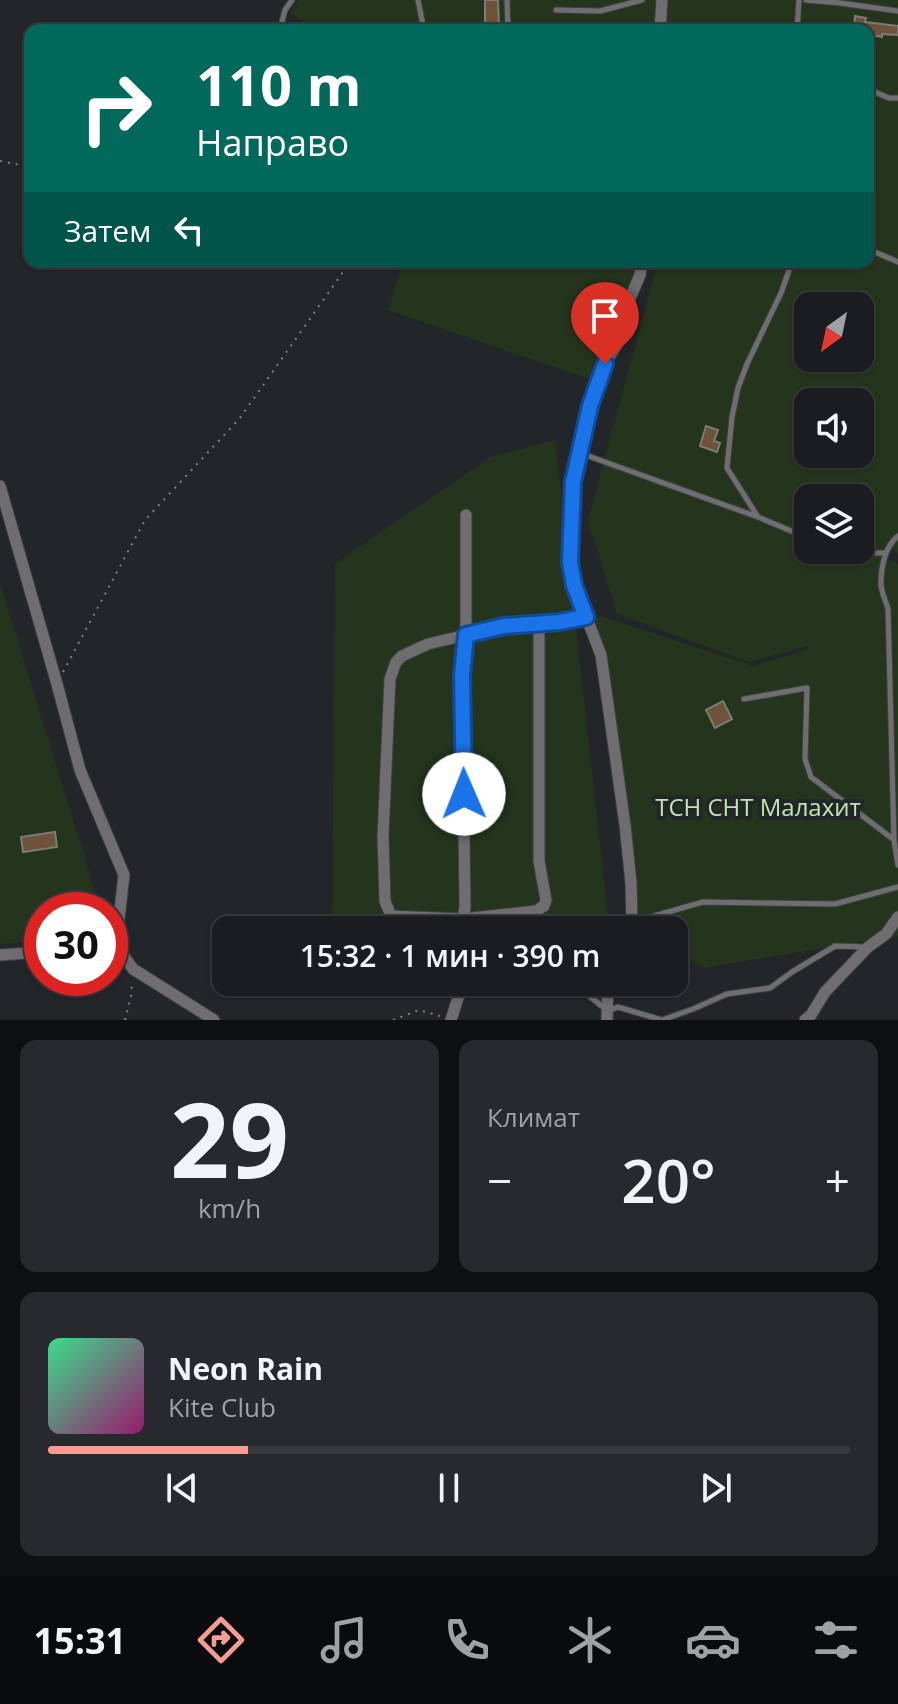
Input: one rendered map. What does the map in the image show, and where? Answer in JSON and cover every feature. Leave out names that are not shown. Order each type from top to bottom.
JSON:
[{"type":"street","points":[[660,24],[662,0]]},
{"type":"street","points":[[629,916],[631,883],[625,825],[601,655],[574,585],[570,562],[573,482],[590,406],[605,364],[616,346],[624,312],[641,268]]},
{"type":"street","points":[[0,486],[80,770],[124,875],[121,892]]},
{"type":"street","points":[[464,916],[462,675],[466,635],[466,515]]},
{"type":"street","points":[[391,916],[385,901],[383,836],[391,670],[396,662],[428,644],[504,626],[586,617]]},
{"type":"street","points":[[510,916],[536,911],[545,903],[539,861],[539,623]]},
{"type":"street","points":[[805,1020],[825,992],[868,947],[886,934],[898,917]]},
{"type":"street","points":[[0,955],[24,953]]},
{"type":"street","points":[[128,963],[214,1020]]},
{"type":"street","points":[[454,1016],[459,996]]},
{"type":"lane","points":[[282,24],[285,10],[292,0]]},
{"type":"lane","points":[[418,0],[423,24]]},
{"type":"lane","points":[[507,0],[508,24]]},
{"type":"lane","points":[[556,10],[600,11],[642,0]]},
{"type":"lane","points":[[797,24],[799,0]]},
{"type":"lane","points":[[806,0],[898,11]]},
{"type":"lane","points":[[874,92],[898,98]]},
{"type":"lane","points":[[874,252],[898,262]]},
{"type":"lane","points":[[758,517],[727,468],[732,417],[747,364],[790,268]]},
{"type":"lane","points":[[579,453],[794,532]]},
{"type":"lane","points":[[898,536],[886,553],[881,585],[888,609],[894,840],[898,865]]},
{"type":"lane","points":[[874,553],[886,553]]},
{"type":"lane","points":[[744,699],[807,688],[805,759],[811,777],[894,840]]},
{"type":"lane","points":[[660,916],[703,902],[835,904],[898,887]]},
{"type":"lane","points":[[588,996],[608,1015],[618,1007],[661,1020],[727,994],[770,988],[835,946],[868,947]]},
{"type":"path","points":[[0,161],[24,166]]},
{"type":"path","points":[[57,684],[145,520],[240,418],[346,268]]},
{"type":"path","points":[[125,1020],[133,969]]},
{"type":"path","points":[[393,1020],[419,1010],[439,1017],[454,1016]]},
{"type":"green space","name":"ТСН СНТ Малахит","points":[[298,0],[898,0],[898,553],[892,548],[884,557],[898,564],[898,936],[703,968],[688,959],[688,916],[633,916],[594,614],[754,666],[808,649],[808,646],[749,662],[617,614],[588,520],[656,268],[874,268],[874,24],[306,24],[290,12]]},
{"type":"green space","points":[[401,268],[636,268],[592,380],[388,310]]},
{"type":"green space","points":[[555,440],[608,915],[332,916],[335,563],[491,457]]},
{"type":"green space","points":[[0,583],[95,892],[24,892],[24,942],[0,944]]},
{"type":"building","points":[[485,0],[498,0],[499,24],[485,24]]},
{"type":"building","points":[[855,16],[866,18],[865,22],[898,26],[898,35],[874,36],[874,24],[854,24]]},
{"type":"building","points":[[706,426],[718,430],[714,441],[720,443],[717,452],[700,446]]},
{"type":"building","points":[[723,701],[732,719],[715,728],[706,710]]},
{"type":"building","points":[[55,832],[57,847],[23,852],[21,837]]},
{"type":"route","points":[[464,794],[462,675],[466,635],[504,626],[586,617],[574,585],[570,562],[573,482],[590,406],[605,364]]}]
